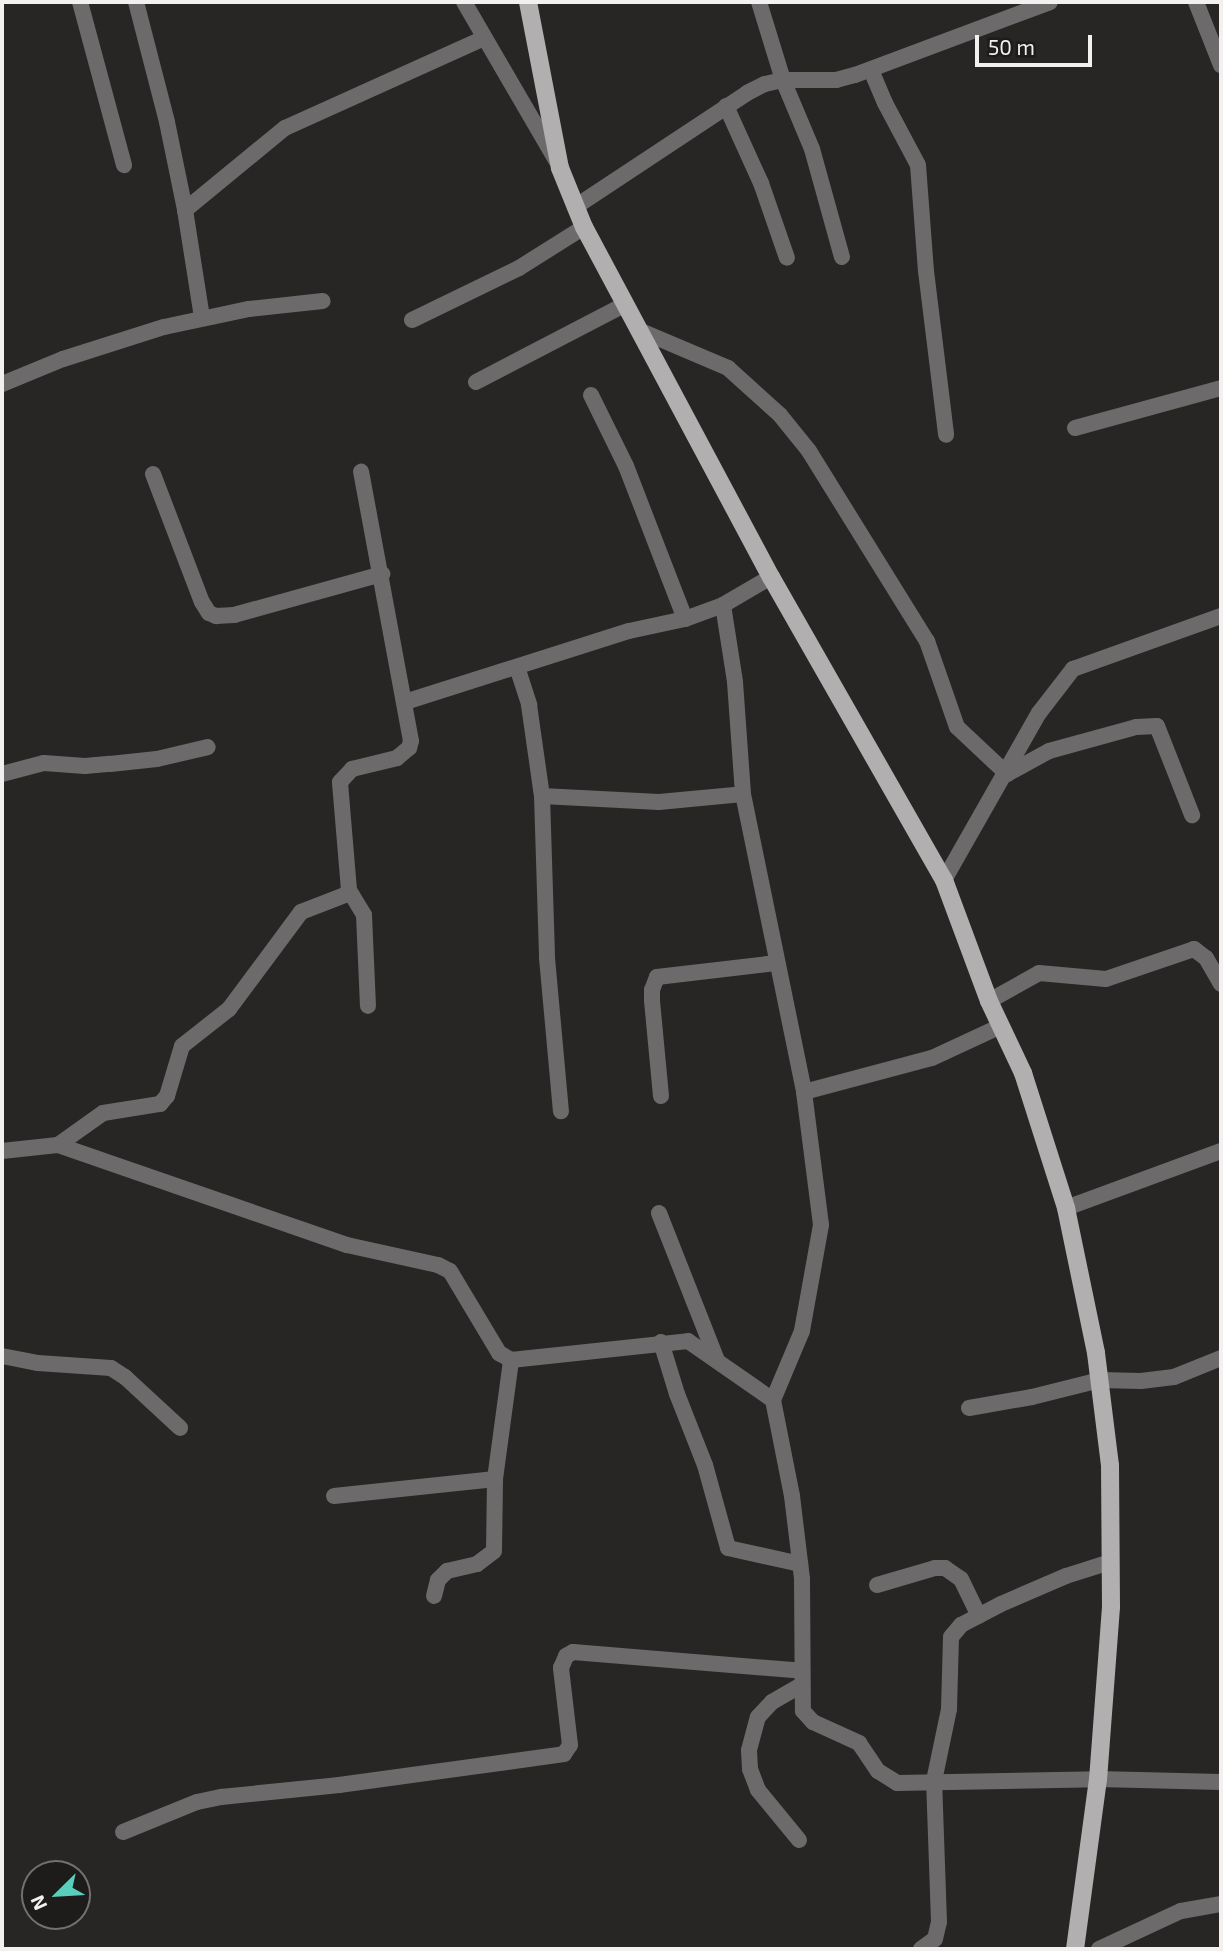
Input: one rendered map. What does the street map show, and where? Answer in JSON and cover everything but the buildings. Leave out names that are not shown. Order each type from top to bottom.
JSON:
[{"type":"main road","points":[[528,2],[560,168],[575,207],[624,305],[641,331],[771,578],[944,880],[989,1001],[1023,1073],[1066,1208],[1100,1380],[1110,1465],[1111,1607],[1098,1779],[1075,1949]]},
{"type":"street","points":[[80,2],[124,165]]},
{"type":"street","points":[[136,2],[186,210],[202,317]]},
{"type":"street","points":[[464,2],[560,168]]},
{"type":"street","points":[[759,2],[783,80],[812,149],[842,257]]},
{"type":"street","points":[[575,207],[726,106],[765,84],[783,80],[836,80],[871,70],[1050,2]]},
{"type":"street","points":[[1196,2],[1221,65]]},
{"type":"street","points":[[186,210],[285,128],[484,38]]},
{"type":"street","points":[[871,70],[893,120],[906,137],[918,165],[926,271],[946,435]]},
{"type":"street","points":[[726,106],[761,183],[787,258]]},
{"type":"street","points":[[412,320],[519,268],[584,227]]},
{"type":"street","points":[[2,384],[63,359],[202,317],[323,301]]},
{"type":"street","points":[[476,382],[624,305]]},
{"type":"street","points":[[641,331],[728,368],[780,415],[802,442],[927,641],[957,727],[1007,774]]},
{"type":"street","points":[[1075,428],[1221,388]]},
{"type":"street","points":[[591,395],[626,466],[685,619]]},
{"type":"street","points":[[361,472],[405,702],[409,748],[397,758],[352,769],[340,782],[349,890],[364,915],[368,1006]]},
{"type":"street","points":[[153,474],[209,613],[216,616],[234,615],[382,574]]},
{"type":"street","points":[[405,702],[629,631],[685,619],[723,605],[771,578]]},
{"type":"street","points":[[723,605],[734,682],[743,794],[804,1092],[821,1225],[802,1331],[773,1400],[792,1496],[800,1564],[801,1703],[807,1716],[859,1743],[887,1779],[897,1783],[1098,1779],[1221,1782]]},
{"type":"street","points":[[944,880],[1007,774],[1039,713],[1073,670],[1221,616]]},
{"type":"street","points":[[517,667],[529,705],[542,796],[547,958],[561,1111]]},
{"type":"street","points":[[1007,774],[1049,751],[1136,727],[1157,726],[1192,815]]},
{"type":"street","points":[[2,774],[44,763],[85,766],[157,759],[208,747]]},
{"type":"street","points":[[542,796],[659,802],[743,794]]},
{"type":"street","points":[[58,1145],[103,1113],[160,1104],[167,1096],[182,1046],[229,1009],[301,912],[345,895],[349,890]]},
{"type":"street","points":[[989,1001],[1040,973],[1106,979],[1194,949],[1206,958],[1221,984]]},
{"type":"street","points":[[661,1096],[652,1001],[652,990],[657,977],[778,963]]},
{"type":"street","points":[[804,1092],[932,1058],[1001,1026]]},
{"type":"street","points":[[2,1151],[58,1145],[347,1245],[438,1265],[450,1271],[499,1353],[511,1360],[688,1341],[773,1400]]},
{"type":"street","points":[[1066,1208],[1221,1151]]},
{"type":"street","points":[[659,1213],[717,1360]]},
{"type":"street","points":[[661,1342],[677,1394],[705,1465],[728,1549],[800,1564]]},
{"type":"street","points":[[2,1356],[38,1363],[111,1368],[125,1377],[180,1428]]},
{"type":"street","points":[[969,1408],[1032,1397],[1100,1380],[1141,1381],[1174,1377],[1221,1358]]},
{"type":"street","points":[[434,1596],[438,1580],[447,1571],[477,1564],[494,1551],[495,1479],[511,1360]]},
{"type":"street","points":[[334,1496],[495,1479]]},
{"type":"street","points":[[921,1949],[935,1939],[939,1922],[934,1781],[949,1709],[948,1646],[961,1625],[1066,1576],[1110,1562]]},
{"type":"street","points":[[877,1585],[935,1568],[945,1568],[961,1579],[979,1616]]},
{"type":"street","points":[[122,1832],[197,1802],[221,1797],[339,1785],[564,1754],[570,1745],[561,1668],[566,1656],[573,1652],[802,1678]]},
{"type":"street","points":[[799,1840],[758,1790],[750,1769],[749,1750],[758,1717],[802,1678]]},
{"type":"street","points":[[1099,1949],[1181,1912],[1221,1903]]}]
